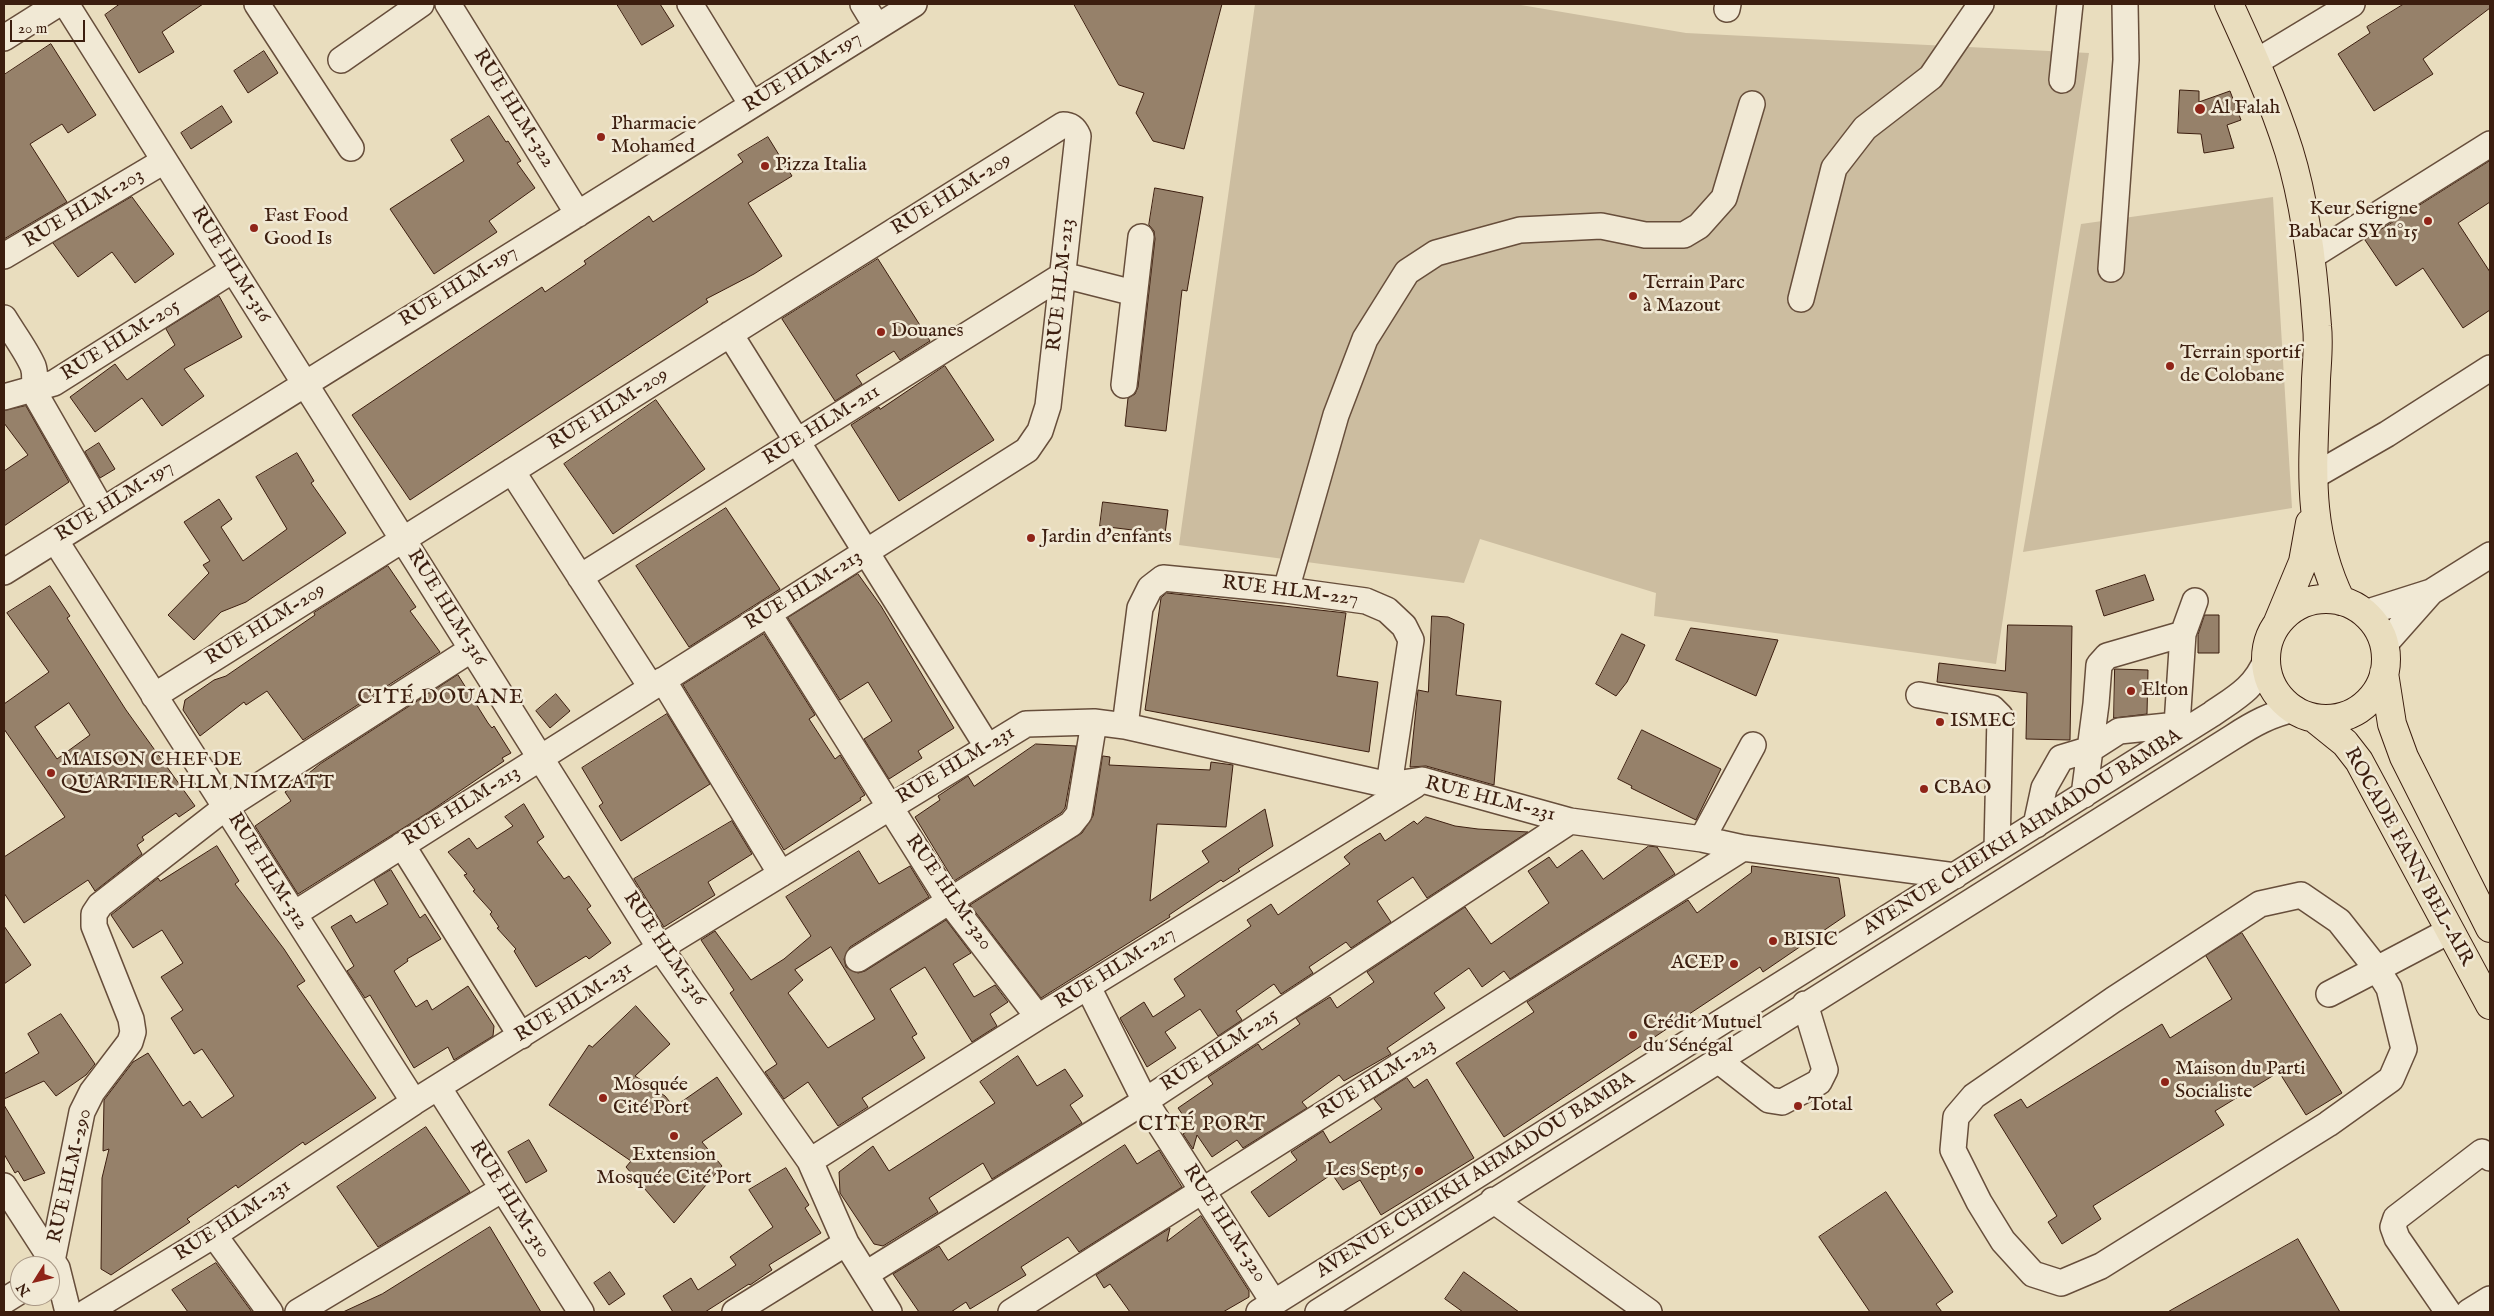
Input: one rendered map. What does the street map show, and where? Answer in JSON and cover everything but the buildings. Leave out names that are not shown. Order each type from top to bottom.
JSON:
[{"type":"main road","points":[[2229,4],[2256,62],[2289,152],[2310,257],[2318,328],[2313,507],[2303,562],[2269,640],[2266,660],[2268,676],[2275,690],[2285,703],[2305,714],[2333,718],[2350,714],[2366,704],[2378,690],[2384,673],[2384,646],[2377,628],[2353,607],[2328,575],[2321,551],[2313,507]]},
{"type":"main road","points":[[2278,622],[2291,610],[2306,602],[2324,598],[2353,607]]},
{"type":"main road","name":"ROCADE FANN BEL-AIR","points":[[2384,673],[2392,724],[2404,756],[2490,928]]},
{"type":"main road","name":"ROCADE FANN BEL-AIR","points":[[2305,714],[2345,743],[2359,761],[2490,1005]]},
{"type":"street","points":[[4,38],[58,4]]},
{"type":"street","name":"RUE HLM-316","points":[[66,4],[660,948],[810,1161],[846,1243],[890,1312]]},
{"type":"street","points":[[257,4],[351,148]]},
{"type":"street","points":[[341,60],[421,4]]},
{"type":"street","name":"RUE HLM-322","points":[[448,4],[578,214]]},
{"type":"street","points":[[690,4],[752,105]]},
{"type":"street","points":[[863,4],[877,27]]},
{"type":"street","name":"RUE HLM-197","points":[[4,572],[914,4]]},
{"type":"street","points":[[1800,299],[1834,168],[1866,128],[1931,77],[1981,4]]},
{"type":"street","points":[[2062,80],[2070,4]]},
{"type":"street","points":[[2111,268],[2126,60],[2125,4]]},
{"type":"street","points":[[2256,62],[2352,4]]},
{"type":"street","points":[[1286,590],[1336,415],[1366,339],[1407,272],[1436,253],[1520,230],[1601,226],[1645,235],[1684,234],[1699,226],[1724,198],[1752,104]]},
{"type":"street","name":"RUE HLM-213","points":[[294,914],[1027,450],[1040,431],[1048,406],[1063,275],[1078,136],[1073,128],[1064,125]]},
{"type":"street","name":"RUE HLM-209","points":[[154,696],[1064,125]]},
{"type":"street","points":[[2310,257],[2490,144]]},
{"type":"street","name":"RUE HLM-203","points":[[4,256],[164,161]]},
{"type":"street","points":[[1124,385],[1141,238]]},
{"type":"street","name":"RUE HLM-205","points":[[4,397],[54,383],[233,270]]},
{"type":"street","points":[[1063,275],[1134,293]]},
{"type":"street","name":"RUE HLM-211","points":[[580,577],[1063,275]]},
{"type":"street","points":[[4,318],[33,366],[35,377],[33,390],[102,510]]},
{"type":"street","points":[[730,334],[987,746]]},
{"type":"street","points":[[2314,476],[2387,434],[2490,368]]},
{"type":"street","points":[[512,470],[580,577],[657,684],[781,874]]},
{"type":"street","name":"RUE HLM-312","points":[[55,540],[414,1102]]},
{"type":"street","points":[[2384,646],[2431,592],[2490,555]]},
{"type":"street","name":"RUE HLM-227","points":[[1125,726],[1140,608],[1150,588],[1163,578],[1286,590],[1366,601],[1387,610],[1404,626],[1411,640],[1389,785]]},
{"type":"street","points":[[2353,607],[2431,592]]},
{"type":"street","points":[[2036,825],[2044,788],[2061,758],[2091,749],[2119,731],[2180,729],[2182,634],[2195,601]]},
{"type":"street","name":"RUE HLM-320","points":[[768,613],[949,901],[1038,1017]]},
{"type":"street","points":[[2084,795],[2091,749],[2099,665],[2102,660],[2107,656],[2182,634]]},
{"type":"street","points":[[226,807],[472,649]]},
{"type":"street","name":"AVENUE CHEIKH AHMADOU BAMBA","points":[[1267,1307],[2084,795],[2180,729],[2244,691],[2260,677],[2266,660]]},
{"type":"street","points":[[1919,695],[1992,708],[2000,716],[1996,850]]},
{"type":"street","name":"AVENUE CHEIKH AHMADOU BAMBA","points":[[1318,1312],[1493,1200],[2258,721],[2277,713],[2305,714]]},
{"type":"street","points":[[858,959],[1071,824],[1079,814],[1094,722]]},
{"type":"street","name":"RUE HLM-231","points":[[86,1312],[214,1235],[414,1102],[660,948],[987,746],[1026,724],[1094,722],[1125,726],[1389,785],[1422,780],[1570,821],[1702,839],[1743,848],[1955,876]]},
{"type":"street","points":[[1702,839],[1753,745]]},
{"type":"street","name":"RUE HLM-227","points":[[810,1161],[1038,1017],[1422,780]]},
{"type":"street","name":"RUE HLM-290","points":[[55,1256],[82,1112],[92,1092],[130,1042],[133,1032],[131,1019],[94,926],[94,914],[109,898],[226,807]]},
{"type":"street","name":"RUE HLM-225","points":[[866,1274],[1145,1101],[1570,821]]},
{"type":"street","points":[[402,845],[521,1036]]},
{"type":"street","name":"RUE HLM-223","points":[[1011,1312],[1743,848]]},
{"type":"street","points":[[2301,896],[2339,921],[2377,969],[2389,988],[2404,1049],[2390,1079],[2383,1085],[2328,1124],[2101,1266],[2061,1283],[2033,1274],[2003,1241],[1979,1202],[1953,1150],[1956,1117],[1974,1096],[2113,1000],[2260,904],[2301,896]]},
{"type":"street","points":[[2329,994],[2449,931]]},
{"type":"street","name":"RUE HLM-320","points":[[1088,987],[1145,1101],[1203,1191],[1267,1307]]},
{"type":"street","points":[[1718,1060],[1769,1100],[1782,1102],[1819,1082],[1825,1070],[1805,1004]]},
{"type":"street","name":"RUE HLM-310","points":[[438,1087],[501,1190],[581,1312]]},
{"type":"street","points":[[2448,1312],[2397,1238],[2393,1227],[2396,1218],[2482,1152],[2490,1158]]},
{"type":"street","points":[[4,1186],[46,1256]]},
{"type":"street","points":[[298,1312],[501,1190]]},
{"type":"street","points":[[1493,1200],[1649,1312]]},
{"type":"street","points":[[214,1235],[270,1312]]},
{"type":"street","points":[[735,1312],[846,1243]]},
{"type":"street","points":[[60,1288],[68,1312]]},
{"type":"street","points":[[2469,1312],[2490,1299]]},
{"type":"shaded area","name":"Terrain Parc à Mazout","points":[[1255,4],[1515,4],[1686,33],[2089,53],[1996,664],[1654,616],[1656,593],[1480,539],[1464,583],[1179,545]]},
{"type":"shaded area","name":"Terrain sportif de Colobane","points":[[2273,197],[2292,508],[2023,552],[2081,224]]},
{"type":"place","name":"Al Falah","points":[[2200,109]]},
{"type":"place","name":"Pharmacie Mohamed","points":[[601,137]]},
{"type":"place","name":"Pizza Italia","points":[[765,166]]},
{"type":"place","name":"Keur Serigne Babacar SY n°15","points":[[2428,221]]},
{"type":"place","name":"Fast Food Good Is","points":[[254,228]]},
{"type":"place","name":"Terrain Parc à Mazout","points":[[1633,296]]},
{"type":"place","name":"Douanes","points":[[881,332]]},
{"type":"place","name":"Terrain sportif de Colobane","points":[[2170,366]]},
{"type":"place","name":"Jardin d'enfants","points":[[1031,538]]},
{"type":"place","name":"Elton","points":[[2131,691]]},
{"type":"place","name":"ISMEC","points":[[1940,722]]},
{"type":"place","name":"MAISON CHEF DE QUARTIER HLM NIMZATT","points":[[51,773]]},
{"type":"place","name":"CBAO","points":[[1924,789]]},
{"type":"place","name":"BISIC","points":[[1773,941]]},
{"type":"place","name":"ACEP","points":[[1734,964]]},
{"type":"place","name":"Crédit Mutuel du Sénégal","points":[[1633,1035]]},
{"type":"place","name":"Maison du Parti Socialiste","points":[[2165,1082]]},
{"type":"place","name":"Mosquée Cité Port","points":[[603,1098]]},
{"type":"place","name":"Total","points":[[1798,1106]]},
{"type":"place","name":"Extension Mosquée Cité Port","points":[[674,1136]]},
{"type":"place","name":"Les Sept 5","points":[[1419,1171]]},
{"type":"district","name":"CITÉ DOUANE","points":[[441,699]]},
{"type":"district","name":"CITÉ PORT","points":[[1202,1126]]}]
